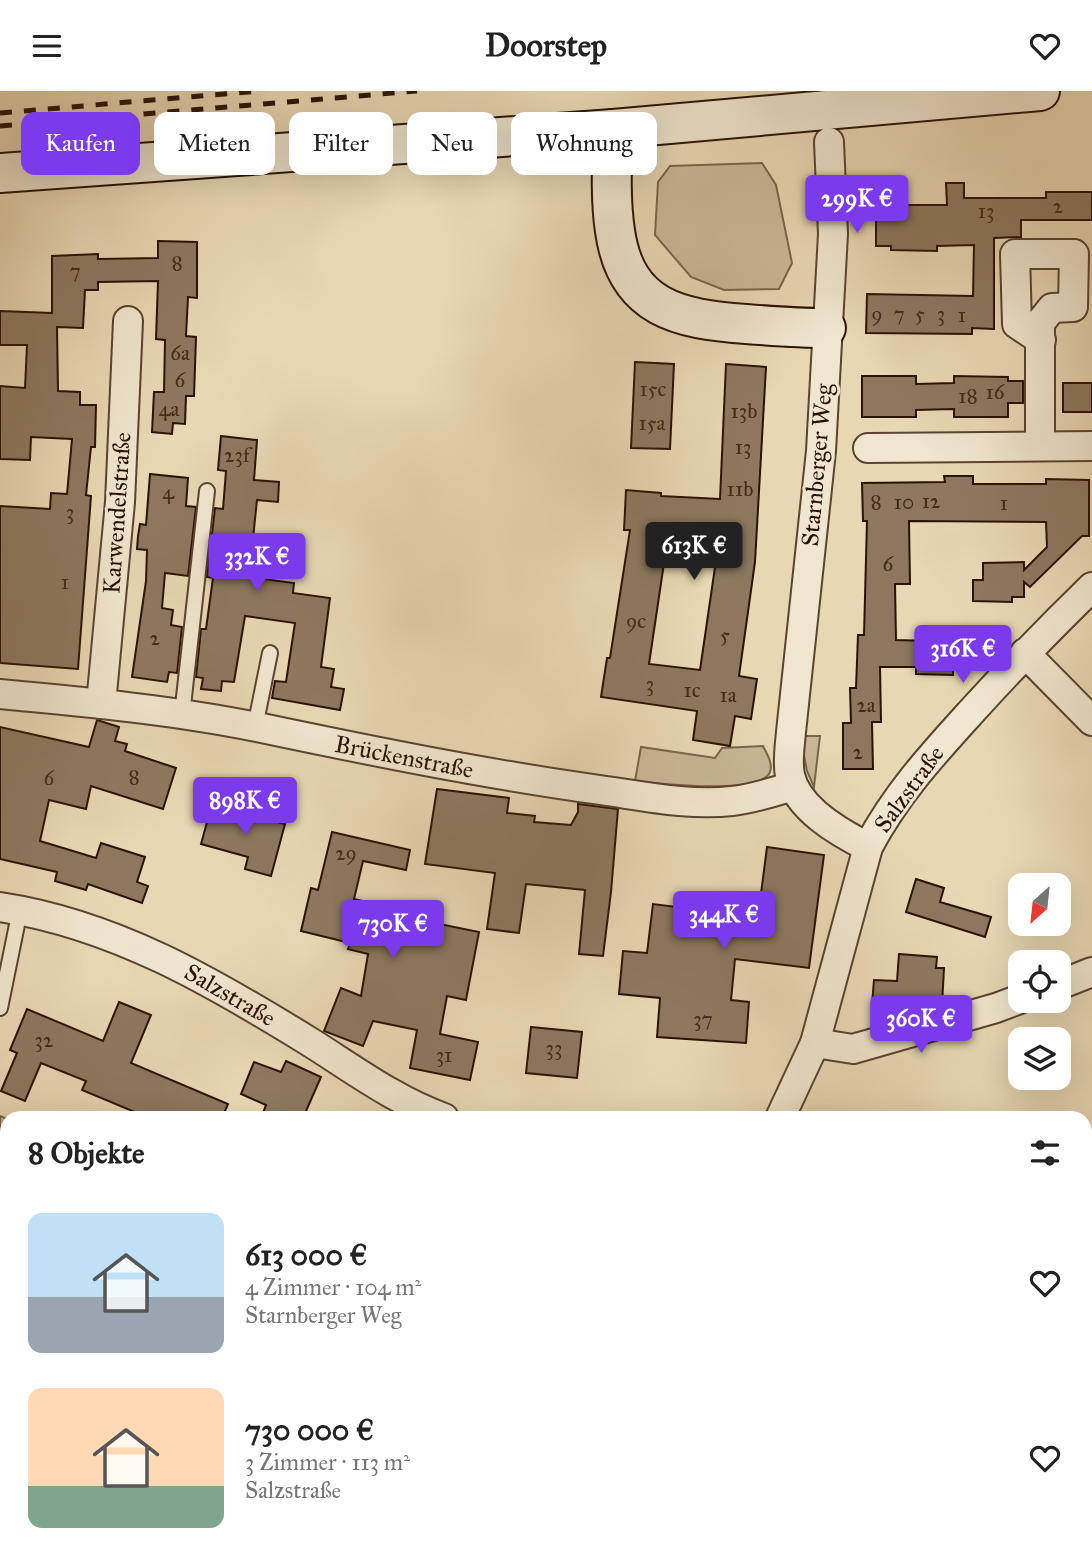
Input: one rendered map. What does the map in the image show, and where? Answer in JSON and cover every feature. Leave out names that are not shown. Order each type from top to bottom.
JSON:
[{"type":"main road","points":[[657,125],[1040,91]]},
{"type":"main road","points":[[0,173],[511,136]]},
{"type":"main road","points":[[614,175],[615,233],[628,271],[644,293],[659,305],[692,319],[826,328]]},
{"type":"street","name":"Starnberger Weg","points":[[793,786],[789,773],[791,732],[820,459],[833,234],[829,142]]},
{"type":"street","name":"Karwendelstraße","points":[[101,704],[120,502],[128,321]]},
{"type":"street","points":[[1040,446],[1041,340]]},
{"type":"street","points":[[868,447],[1092,446]]},
{"type":"street","name":"Salzstraße","points":[[783,1111],[815,1043],[868,847],[898,795],[1025,653],[1092,587]]},
{"type":"street","points":[[1025,653],[1092,721]]},
{"type":"street","name":"Brückenstraße","points":[[0,694],[182,715],[255,727],[432,764],[691,802],[730,801],[762,796],[793,786]]},
{"type":"street","points":[[793,786],[812,811],[842,834],[868,847]]},
{"type":"street","name":"Salzstraße","points":[[10,909],[93,929],[209,981],[423,1111]]},
{"type":"street","points":[[1071,980],[1092,972]]},
{"type":"street","points":[[815,1043],[853,1049],[1008,1004]]},
{"type":"lane","points":[[182,715],[207,491]]},
{"type":"lane","points":[[255,727],[270,653]]},
{"type":"lane","points":[[0,1008],[10,909]]},
{"type":"shaded area","points":[[762,163],[776,185],[792,263],[779,289],[724,290],[691,277],[655,235],[658,182],[670,166]]},
{"type":"shaded area","points":[[805,736],[820,736],[814,787],[807,771],[801,740]]},
{"type":"shaded area","points":[[763,746],[770,762],[770,772],[762,779],[748,784],[707,786],[635,781],[641,747],[715,758],[722,748]]},
{"type":"building","points":[[946,183],[964,183],[964,198],[1046,198],[1046,192],[1092,192],[1092,220],[1021,220],[1021,237],[994,238],[994,329],[972,328],[972,334],[866,333],[867,294],[973,296],[974,245],[937,246],[937,251],[891,250],[891,246],[876,246],[876,205],[947,205]]},
{"type":"building","points":[[158,241],[197,242],[197,298],[188,297],[186,336],[196,337],[194,396],[186,396],[185,424],[173,423],[172,434],[152,432],[154,392],[164,392],[165,340],[156,339],[158,281],[98,282],[98,290],[85,290],[83,328],[57,327],[58,391],[80,392],[80,405],[96,405],[95,447],[91,447],[86,495],[91,496],[78,669],[0,663],[0,506],[50,509],[51,493],[67,494],[72,439],[31,437],[30,460],[0,459],[0,386],[25,388],[27,345],[0,345],[0,311],[52,313],[52,256],[98,254],[98,259],[158,258]]},
{"type":"building","points":[[635,362],[674,364],[670,449],[631,448]]},
{"type":"building","points":[[726,364],[766,367],[755,562],[739,676],[757,679],[751,719],[735,716],[730,746],[693,740],[697,711],[601,697],[607,658],[610,658],[630,530],[624,530],[626,490],[661,493],[661,496],[720,499]],"holes":[[[668,536],[719,540],[700,670],[649,664]]]},
{"type":"building","points":[[862,376],[916,376],[916,384],[954,383],[954,376],[1008,377],[1008,381],[1023,381],[1023,403],[1008,403],[1008,417],[954,417],[954,409],[916,410],[916,417],[862,417]]},
{"type":"building","points":[[1063,383],[1092,383],[1092,412],[1063,412]]},
{"type":"building","points":[[221,436],[257,440],[254,480],[279,482],[278,502],[257,500],[249,577],[294,583],[293,593],[330,598],[321,667],[334,669],[331,687],[344,689],[340,710],[272,698],[275,681],[286,682],[295,623],[245,616],[234,682],[222,681],[221,691],[201,689],[203,678],[196,677],[201,629],[206,629],[213,578],[207,577],[215,508],[223,509],[226,471],[218,470]]},
{"type":"building","points":[[150,474],[188,478],[186,506],[196,507],[188,576],[165,573],[162,608],[173,610],[171,625],[182,627],[177,673],[169,672],[167,682],[132,677],[146,581],[147,550],[137,549],[138,536],[140,524],[146,525]]},
{"type":"building","points":[[944,476],[973,476],[973,484],[1046,484],[1046,479],[1089,480],[1089,536],[1082,536],[1030,587],[1024,582],[1024,597],[1012,597],[1012,602],[973,601],[973,580],[983,580],[983,563],[1024,562],[1024,570],[1047,547],[1046,522],[909,521],[910,584],[895,584],[896,640],[965,646],[965,669],[953,669],[953,675],[916,674],[916,667],[880,667],[881,722],[872,722],[873,769],[843,769],[843,723],[851,723],[850,688],[856,688],[858,635],[864,635],[867,521],[863,521],[862,483],[945,482]]},
{"type":"building","points":[[97,720],[119,727],[115,741],[127,744],[125,751],[176,768],[163,809],[91,786],[86,809],[49,800],[40,841],[96,858],[101,843],[145,857],[137,882],[148,886],[142,903],[88,884],[86,890],[55,881],[57,872],[0,859],[0,727],[89,747]]},
{"type":"building","points":[[437,789],[509,798],[507,813],[535,816],[534,822],[571,825],[578,812],[578,804],[618,809],[603,956],[579,954],[585,890],[526,884],[519,933],[487,929],[495,873],[425,864]]},
{"type":"building","points":[[212,804],[285,824],[271,876],[245,869],[248,857],[201,844]]},
{"type":"building","points":[[332,832],[410,850],[406,870],[363,861],[354,899],[387,907],[385,913],[479,932],[466,1000],[447,996],[440,1034],[478,1042],[470,1080],[410,1068],[417,1030],[373,1021],[363,1046],[324,1031],[341,988],[361,996],[368,954],[348,949],[350,943],[301,931],[311,888],[318,890]]},
{"type":"building","points":[[767,847],[824,855],[809,968],[735,959],[731,1000],[749,1002],[746,1043],[657,1037],[660,998],[619,994],[623,951],[647,953],[653,904],[758,917]]},
{"type":"building","points":[[916,879],[944,888],[940,902],[991,917],[985,937],[906,912]]},
{"type":"building","points":[[899,954],[937,957],[936,968],[944,968],[942,1006],[927,1010],[896,1009],[896,1005],[872,1004],[874,980],[897,981]]},
{"type":"building","points":[[119,1002],[151,1015],[131,1063],[228,1104],[225,1111],[132,1111],[82,1090],[86,1081],[41,1063],[25,1101],[1,1091],[17,1053],[10,1050],[27,1009],[103,1041]]},
{"type":"building","points":[[531,1027],[582,1032],[577,1078],[526,1073]]},
{"type":"building","points":[[286,1061],[321,1077],[306,1111],[264,1111],[266,1105],[241,1094],[254,1062],[281,1072]]},
{"type":"railway","points":[[0,113],[259,91]]},
{"type":"railway","points":[[0,126],[417,91]]}]
